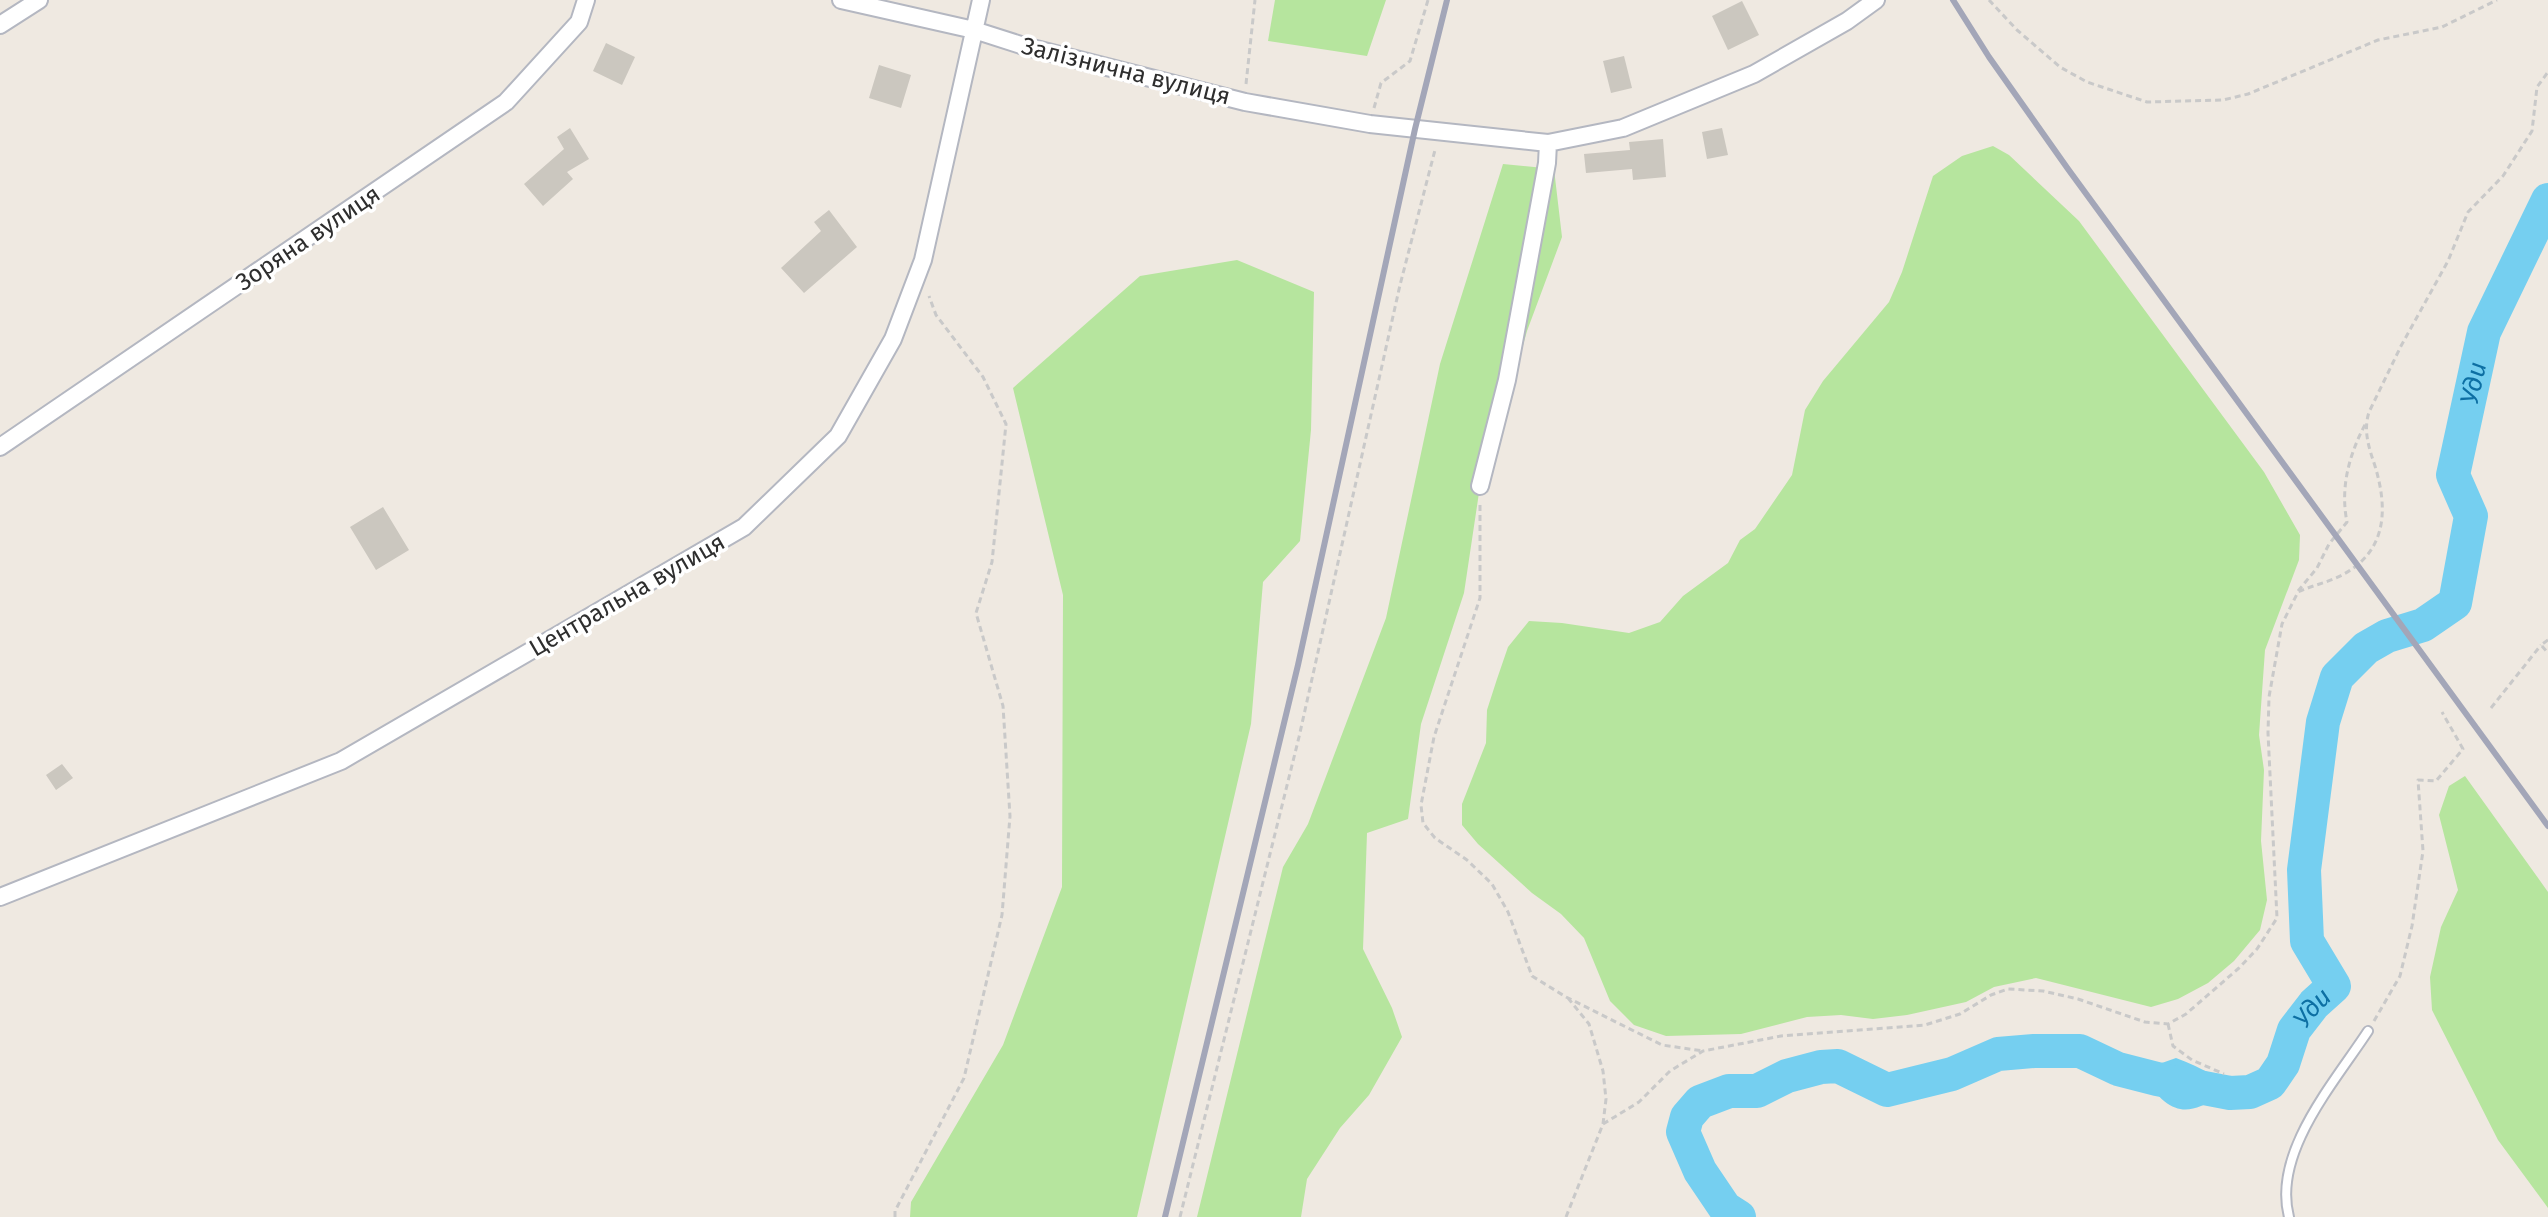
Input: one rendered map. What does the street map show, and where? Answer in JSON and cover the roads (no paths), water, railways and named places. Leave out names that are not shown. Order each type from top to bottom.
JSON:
[{"type":"street","points":[[0,25],[39,0]]},
{"type":"street","name":"Зоряна вулиця","points":[[0,447],[506,102],[579,22],[586,0]]},
{"type":"street","name":"Залізнична вулиця","points":[[841,0],[974,30],[1024,46],[1245,102],[1370,124],[1548,143],[1623,128],[1754,74],[1847,21],[1876,0]]},
{"type":"street","name":"Центральна вулиця","points":[[0,897],[341,761],[744,527],[838,436],[893,339],[923,260],[981,0]]},
{"type":"street","points":[[1480,486],[1507,380],[1547,163],[1548,143]]},
{"type":"lane","points":[[2289,1217],[2284,1201],[2285,1179],[2292,1151],[2368,1031]]},
{"type":"water","points":[[2176,1058],[2250,1092],[2191,1109],[2171,1106],[2159,1096],[2145,1075],[2159,1064]]},
{"type":"waterway","name":"Уди","points":[[1739,1217],[1725,1208],[1700,1171],[1683,1132],[1687,1117],[1700,1102],[1729,1091],[1757,1091],[1787,1076],[1821,1067],[1838,1066],[1887,1090],[1952,1074],[1998,1054],[2080,1051],[2118,1069],[2230,1093],[2250,1092],[2270,1083],[2283,1064],[2294,1030],[2314,1004],[2334,986],[2307,941],[2304,870],[2323,722],[2337,677],[2366,648],[2387,636],[2423,625],[2455,603],[2471,516],[2453,475],[2484,332],[2548,200]]},
{"type":"railway","points":[[1165,1217],[1298,665],[1415,129],[1447,0]]},
{"type":"railway","points":[[1953,0],[2068,169],[2548,826]]}]
